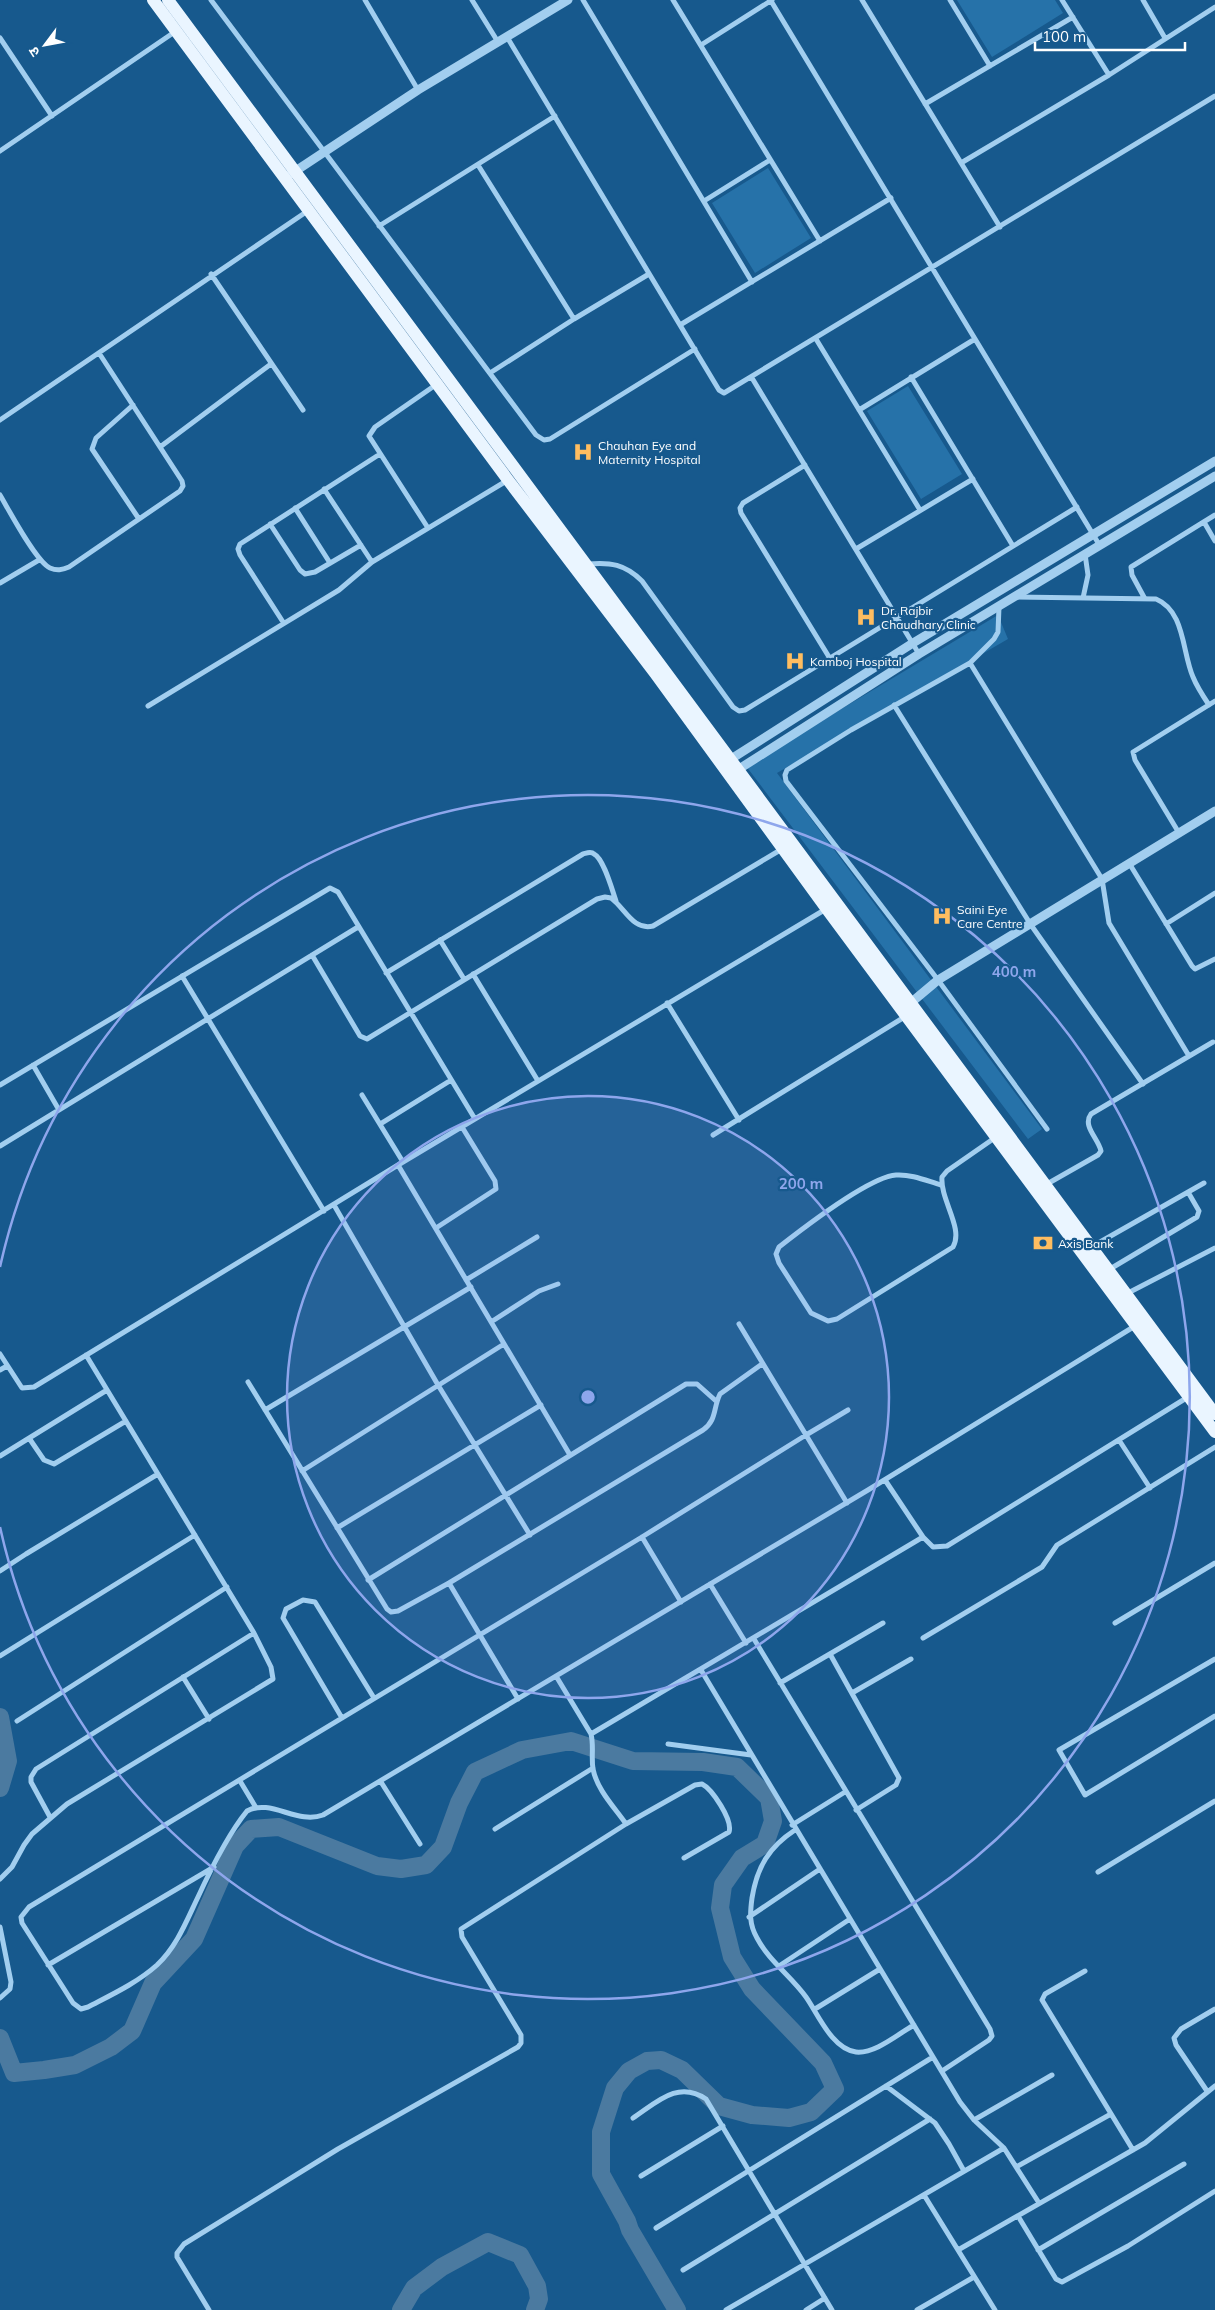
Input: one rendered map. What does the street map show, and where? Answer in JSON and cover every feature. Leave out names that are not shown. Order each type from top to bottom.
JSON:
[{"type":"main road","points":[[153,0],[290,175],[320,203],[587,564],[996,1137],[1215,1432]]},
{"type":"main road","points":[[168,0],[290,175],[308,210],[508,480],[732,766],[783,848],[826,908],[1046,1184],[1215,1414]]},
{"type":"street","points":[[211,0],[536,435],[544,440],[550,439],[694,350]]},
{"type":"street","points":[[364,0],[418,90]]},
{"type":"street","points":[[472,0],[498,42]]},
{"type":"street","points":[[290,175],[418,90],[568,0]]},
{"type":"street","points":[[583,0],[752,282]]},
{"type":"street","points":[[673,0],[820,241]]},
{"type":"street","points":[[701,45],[772,0],[1100,546]]},
{"type":"street","points":[[862,0],[1000,227]]},
{"type":"street","points":[[950,0],[990,66]]},
{"type":"street","points":[[1062,0],[1109,75]]},
{"type":"street","points":[[1143,0],[1165,38]]},
{"type":"street","points":[[961,163],[1109,75],[1215,7]]},
{"type":"street","points":[[925,104],[1073,18]]},
{"type":"street","points":[[0,151],[176,31]]},
{"type":"street","points":[[507,36],[694,350],[719,390],[724,393],[752,378],[1215,96]]},
{"type":"street","points":[[0,38],[52,116]]},
{"type":"street","points":[[379,226],[555,116]]},
{"type":"street","points":[[704,201],[770,160]]},
{"type":"street","points":[[478,165],[574,319]]},
{"type":"street","points":[[680,325],[890,198]]},
{"type":"street","points":[[0,420],[211,274],[320,203]]},
{"type":"street","points":[[211,274],[302,410]]},
{"type":"street","points":[[490,373],[649,274]]},
{"type":"street","points":[[816,339],[920,510]]},
{"type":"street","points":[[859,410],[975,339]]},
{"type":"street","points":[[0,495],[39,560],[49,568],[60,571],[69,568],[180,491],[183,486],[182,481],[99,353]]},
{"type":"street","points":[[160,446],[271,364]]},
{"type":"street","points":[[911,377],[1013,546]]},
{"type":"street","points":[[752,378],[919,654]]},
{"type":"street","points":[[428,528],[369,436],[370,431],[437,384]]},
{"type":"street","points":[[133,405],[96,438],[92,449],[139,519]]},
{"type":"street","points":[[283,622],[238,549],[245,540],[380,454]]},
{"type":"street","points":[[732,766],[913,643],[1215,461]]},
{"type":"street","points":[[805,465],[743,503],[740,508],[741,514],[829,657]]},
{"type":"street","points":[[732,766],[1215,476]]},
{"type":"street","points":[[856,549],[972,479]]},
{"type":"street","points":[[148,706],[283,622],[339,590],[372,562],[508,480]]},
{"type":"street","points":[[324,489],[372,562]]},
{"type":"street","points":[[587,564],[606,563],[621,565],[632,571],[642,581],[733,707],[739,711],[745,710],[1077,507]]},
{"type":"street","points":[[295,508],[330,563]]},
{"type":"street","points":[[1145,599],[1132,575],[1131,567],[1215,515]]},
{"type":"street","points":[[1204,522],[1215,541]]},
{"type":"street","points":[[270,524],[300,570],[305,574],[315,572],[361,545]]},
{"type":"street","points":[[1084,598],[1088,575],[1085,554]]},
{"type":"street","points":[[0,583],[39,560]]},
{"type":"street","points":[[1015,597],[1156,599],[1165,603],[1172,610],[1177,620],[1193,678],[1209,704]]},
{"type":"street","points":[[999,606],[998,632],[994,639],[970,663],[894,705],[788,770],[785,775],[786,781],[938,980],[1047,1129]]},
{"type":"street","points":[[970,663],[1102,879],[1110,922],[1189,1056]]},
{"type":"street","points":[[1179,833],[1135,760],[1133,752],[1215,701]]},
{"type":"street","points":[[894,705],[1031,924],[1143,1084]]},
{"type":"street","points":[[713,1135],[906,1010],[938,980],[1215,811]]},
{"type":"street","points":[[312,955],[363,1038],[371,1038],[597,899],[605,897],[616,902],[639,925],[653,926],[783,848]]},
{"type":"street","points":[[386,973],[573,859],[589,852],[595,854],[601,861],[616,902]]},
{"type":"street","points":[[1129,863],[1192,966],[1196,969],[1215,959]]},
{"type":"street","points":[[0,1085],[330,888],[338,892],[475,1119]]},
{"type":"street","points":[[1166,924],[1215,893]]},
{"type":"street","points":[[0,1354],[22,1388],[29,1389],[826,908]]},
{"type":"street","points":[[0,1146],[358,927]]},
{"type":"street","points":[[440,940],[464,980]]},
{"type":"street","points":[[473,974],[538,1081]]},
{"type":"street","points":[[182,976],[324,1211]]},
{"type":"street","points":[[667,1003],[738,1120]]},
{"type":"street","points":[[1046,1184],[1101,1151],[1088,1125],[1087,1119],[1091,1114],[1213,1042]]},
{"type":"street","points":[[33,1065],[59,1110]]},
{"type":"street","points":[[380,1124],[451,1080]]},
{"type":"street","points":[[362,1095],[470,1287],[570,1455]]},
{"type":"street","points":[[436,1228],[496,1189],[495,1181],[462,1127]]},
{"type":"street","points":[[941,1186],[916,1177],[896,1175],[881,1179],[860,1190],[779,1247],[776,1254],[779,1263],[811,1313],[828,1321],[837,1319],[946,1253],[952,1247],[957,1233],[941,1186],[942,1177],[947,1171],[996,1137]]},
{"type":"street","points":[[1092,1247],[1204,1183]]},
{"type":"street","points":[[1109,1270],[1197,1217],[1200,1211],[1188,1192]]},
{"type":"street","points":[[334,1205],[438,1385],[530,1535]]},
{"type":"street","points":[[466,1280],[537,1237]]},
{"type":"street","points":[[1127,1294],[1215,1248]]},
{"type":"street","points":[[491,1322],[539,1291],[558,1284]]},
{"type":"street","points":[[265,1410],[405,1328],[470,1287]]},
{"type":"street","points":[[738,1324],[847,1502]]},
{"type":"street","points":[[848,1410],[24,1912],[21,1917],[22,1923],[73,2003],[81,2008],[88,2007],[136,1981],[156,1965],[170,1950],[181,1934],[214,1867],[247,1811],[255,1806],[263,1806],[306,1818],[315,1818],[382,1782],[885,1480],[1136,1326]]},
{"type":"street","points":[[302,1471],[504,1344]]},
{"type":"street","points":[[0,1879],[12,1867],[32,1834],[67,1804],[210,1719],[272,1679],[271,1667],[254,1633],[86,1355]]},
{"type":"street","points":[[248,1382],[382,1603],[391,1612],[405,1608],[449,1583],[703,1430],[714,1419],[716,1402],[726,1388],[762,1364]]},
{"type":"street","points":[[0,1370],[7,1366]]},
{"type":"street","points":[[368,1580],[686,1384],[698,1384],[716,1402]]},
{"type":"street","points":[[0,1456],[107,1390]]},
{"type":"street","points":[[885,1480],[923,1537],[933,1547],[947,1546],[1189,1397]]},
{"type":"street","points":[[337,1528],[541,1405]]},
{"type":"street","points":[[29,1438],[44,1460],[54,1464],[126,1421]]},
{"type":"street","points":[[1119,1440],[1150,1488]]},
{"type":"street","points":[[923,1638],[1042,1567],[1057,1545],[1215,1447]]},
{"type":"street","points":[[0,1571],[158,1474]]},
{"type":"street","points":[[0,1656],[195,1535]]},
{"type":"street","points":[[642,1537],[681,1602]]},
{"type":"street","points":[[591,1734],[923,1537]]},
{"type":"street","points":[[1115,1623],[1215,1563]]},
{"type":"street","points":[[449,1583],[518,1699]]},
{"type":"street","points":[[710,1584],[746,1643]]},
{"type":"street","points":[[17,1721],[227,1587]]},
{"type":"street","points":[[342,1718],[283,1618],[286,1609],[304,1600],[315,1602],[374,1698]]},
{"type":"street","points":[[780,1683],[883,1623]]},
{"type":"street","points":[[50,1817],[31,1782],[33,1772],[254,1633]]},
{"type":"street","points":[[754,1639],[990,2029],[992,2036],[989,2040],[942,2071]]},
{"type":"street","points":[[830,1654],[899,1778],[896,1784],[856,1810]]},
{"type":"street","points":[[852,1693],[911,1659]]},
{"type":"street","points":[[1215,1659],[1059,1750],[1085,1795],[1215,1716]]},
{"type":"street","points":[[700,1670],[933,2057],[974,2120],[1004,2148],[1039,2203]]},
{"type":"street","points":[[556,1676],[591,1734],[593,1742],[593,1768],[600,1787],[626,1824]]},
{"type":"street","points":[[183,1677],[210,1719]]},
{"type":"street","points":[[668,1744],[751,1755]]},
{"type":"street","points":[[495,1829],[593,1768]]},
{"type":"street","points":[[240,1780],[255,1806]]},
{"type":"street","points":[[382,1782],[420,1844]]},
{"type":"street","points":[[209,2310],[177,2257],[177,2253],[184,2244],[338,2149],[518,2047],[521,2043],[521,2035],[462,1937],[461,1930],[626,1824],[695,1785],[702,1784],[708,1787],[731,1827],[724,1835],[684,1858]]},
{"type":"street","points":[[846,1792],[794,1827],[778,1843],[758,1870],[749,1917],[751,1928],[757,1939],[815,2009],[834,2038],[846,2048],[854,2052],[871,2050],[914,2025]]},
{"type":"street","points":[[1098,1872],[1215,1801]]},
{"type":"street","points":[[48,1965],[214,1867]]},
{"type":"street","points":[[749,1917],[820,1869]]},
{"type":"street","points":[[779,1966],[850,1919]]},
{"type":"street","points":[[0,1927],[11,1982],[10,1988],[0,1998]]},
{"type":"street","points":[[815,2009],[880,1969]]},
{"type":"street","points":[[1085,1971],[1045,1994],[1042,2000],[1133,2150]]},
{"type":"street","points":[[1207,2091],[1176,2045],[1174,2038],[1180,2029],[1215,2009]]},
{"type":"street","points":[[656,2228],[933,2057]]},
{"type":"street","points":[[974,2120],[1052,2075]]},
{"type":"street","points":[[886,2086],[930,2119],[949,2144],[964,2171]]},
{"type":"street","points":[[958,2250],[1133,2150],[1153,2137],[1215,2086]]},
{"type":"street","points":[[633,2118],[664,2097],[686,2090],[696,2092],[706,2099],[832,2310]]},
{"type":"street","points":[[1016,2166],[1111,2114]]},
{"type":"street","points":[[683,2270],[930,2119]]},
{"type":"street","points":[[641,2176],[723,2126]]},
{"type":"street","points":[[726,2310],[1004,2148]]},
{"type":"street","points":[[1038,2250],[1184,2164]]},
{"type":"street","points":[[1018,2216],[1056,2279],[1059,2282],[1066,2282],[1215,2191]]},
{"type":"street","points":[[924,2195],[995,2310]]},
{"type":"street","points":[[917,2310],[974,2277]]},
{"type":"street","points":[[806,2310],[825,2298]]},
{"type":"shaded area","points":[[957,0],[1055,0],[1063,13],[992,57]]},
{"type":"shaded area","points":[[768,168],[811,238],[755,273],[712,203]]},
{"type":"shaded area","points":[[908,386],[962,474],[921,499],[867,411]]},
{"type":"shaded area","points":[[998,615],[1008,639],[777,773],[1042,1129],[1028,1139],[746,766]]},
{"type":"waterway","points":[[0,1717],[8,1761],[0,1788]]},
{"type":"waterway","points":[[0,2038],[14,2073],[75,2065],[111,2047],[132,2031],[153,1983],[194,1939],[235,1846],[251,1829],[279,1827],[377,1866],[401,1869],[426,1865],[443,1847],[459,1803],[475,1772],[522,1750],[571,1741],[633,1761],[703,1762],[737,1767],[769,1798],[773,1821],[765,1844],[742,1858],[723,1885],[720,1908],[732,1957],[752,1989],[823,2063],[835,2089],[811,2112],[789,2118],[752,2115],[719,2106],[682,2070],[661,2060],[647,2061],[629,2071],[615,2088],[601,2132],[601,2174],[630,2230],[677,2310]]},
{"type":"waterway","points":[[401,2310],[414,2288],[442,2267],[488,2242],[520,2255],[537,2286],[539,2299],[535,2310]]},
{"type":"place","name":"Chauhan Eye and Maternity Hospital","points":[[583,452]]},
{"type":"place","name":"Dr. Rajbir Chaudhary Clinic","points":[[866,617]]},
{"type":"place","name":"Kamboj Hospital","points":[[795,661]]},
{"type":"place","name":"Saini Eye Care Centre","points":[[942,916]]},
{"type":"place","name":"Axis Bank","points":[[1043,1243]]}]
